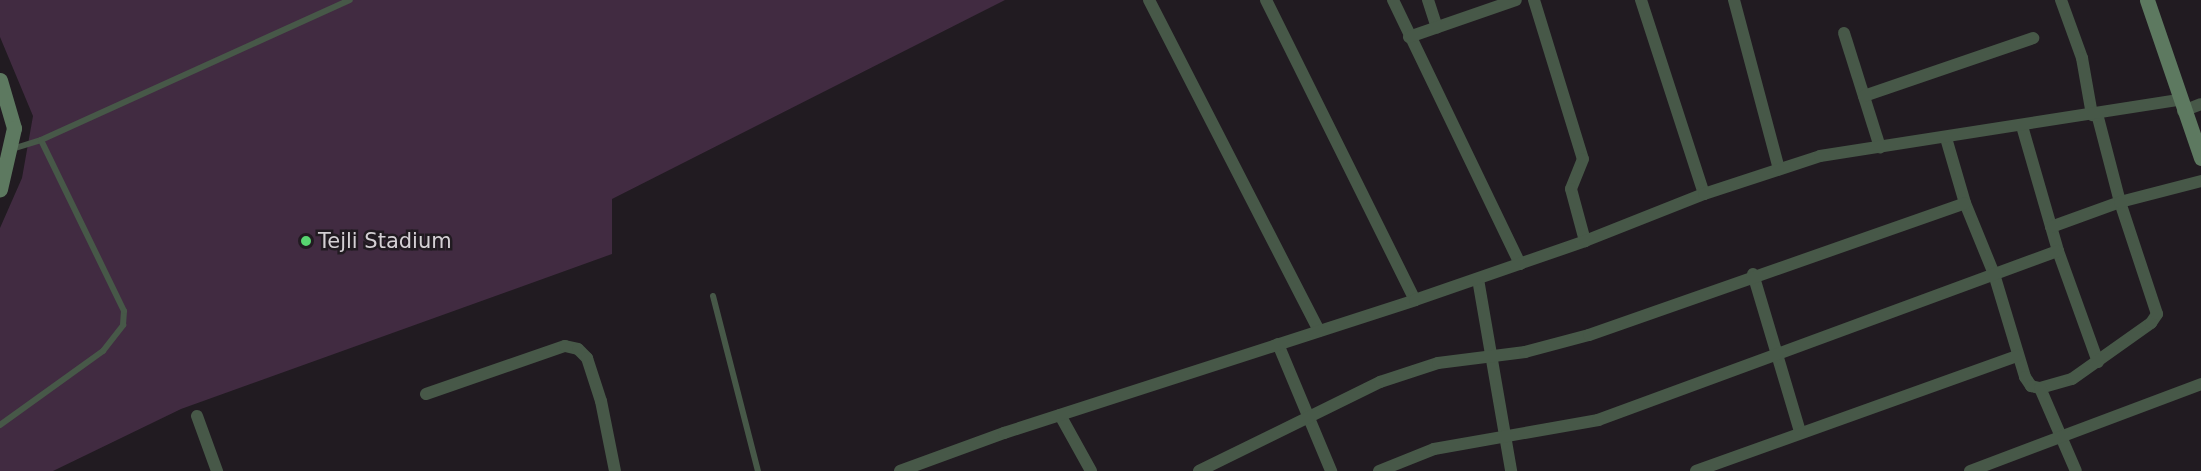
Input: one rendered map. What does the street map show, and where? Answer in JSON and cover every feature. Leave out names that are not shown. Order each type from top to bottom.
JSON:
[{"type":"street","points":[[1149,0],[1319,331]]},
{"type":"street","points":[[1266,0],[1415,300]]},
{"type":"street","points":[[1394,0],[1409,38],[1520,264]]},
{"type":"street","points":[[1428,0],[1437,28]]},
{"type":"street","points":[[1409,38],[1515,0]]},
{"type":"street","points":[[1534,0],[1583,159],[1571,189],[1585,242]]},
{"type":"street","points":[[1641,0],[1704,194]]},
{"type":"street","points":[[1734,0],[1779,169]]},
{"type":"street","points":[[1946,138],[1965,203],[1994,274],[2027,382],[2040,388],[2072,379],[2098,362],[2116,344],[2151,323],[2157,314],[2094,114],[2082,58],[2061,0]]},
{"type":"street","points":[[2147,0],[2201,158]]},
{"type":"street","points":[[1844,33],[1880,147]]},
{"type":"street","points":[[1864,96],[2034,38]]},
{"type":"street","points":[[0,80],[14,128],[12,149],[0,189]]},
{"type":"street","points":[[900,471],[1060,415],[1478,279],[1585,242],[1704,194],[1820,156],[2094,114],[2201,104]]},
{"type":"street","points":[[2022,126],[2058,251],[2098,362]]},
{"type":"street","points":[[2051,227],[2120,202],[2201,181]]},
{"type":"street","points":[[1199,471],[1380,382],[1438,363],[1491,358],[1589,335],[1753,274],[1965,203]]},
{"type":"street","points":[[1379,471],[1434,449],[1598,420],[1778,356],[2058,251]]},
{"type":"street","points":[[1753,274],[1800,432]]},
{"type":"street","points":[[1478,279],[1511,471]]},
{"type":"street","points":[[1278,344],[1331,471]]},
{"type":"street","points":[[426,394],[565,346],[578,349],[587,358],[600,402],[615,471]]},
{"type":"street","points":[[1696,471],[2018,356]]},
{"type":"street","points":[[1970,471],[2201,384]]},
{"type":"street","points":[[2040,388],[2076,471]]},
{"type":"street","points":[[1060,415],[1091,471]]},
{"type":"street","points":[[197,416],[217,471]]},
{"type":"lane","points":[[12,149],[41,140],[350,0]]},
{"type":"lane","points":[[0,425],[103,351],[123,325],[124,311],[41,140]]},
{"type":"lane","points":[[713,296],[758,471]]},
{"type":"shaded area","name":"Tejli Stadium","points":[[0,0],[1005,0],[612,199],[612,254],[181,409],[53,471],[0,471],[0,228],[22,178],[33,116],[0,37]]},
{"type":"place","name":"Tejli Stadium","points":[[306,241]]}]
